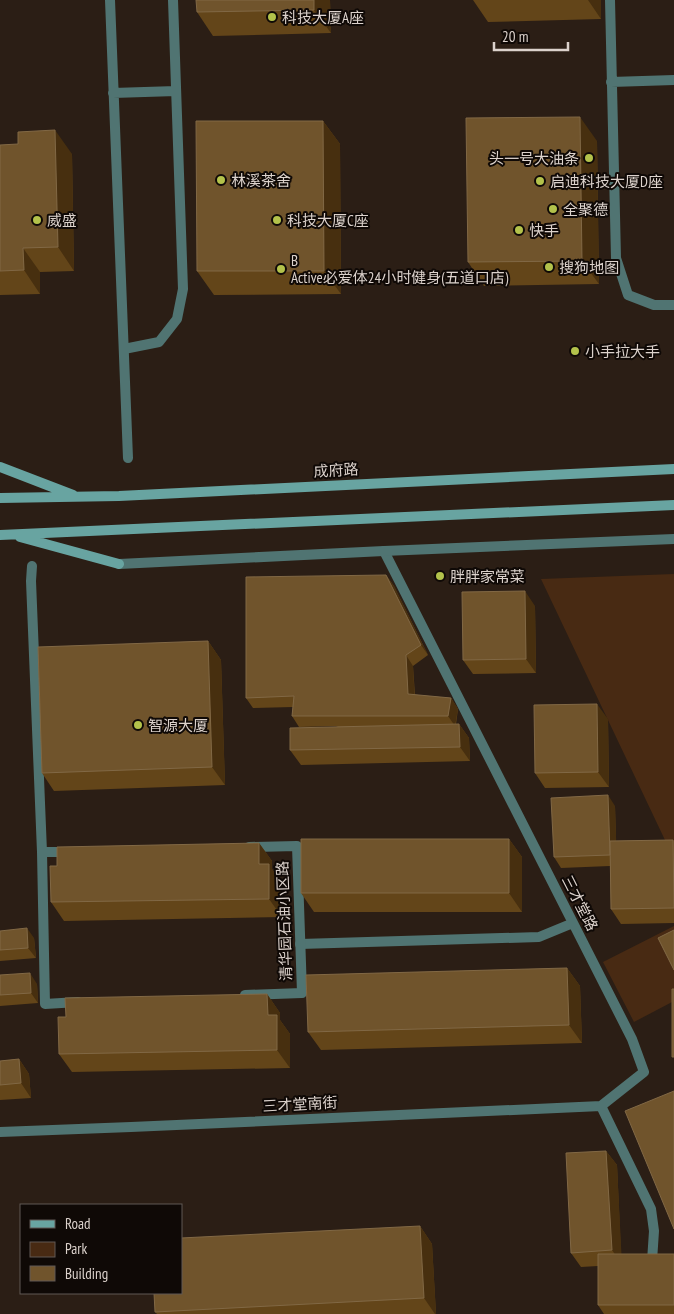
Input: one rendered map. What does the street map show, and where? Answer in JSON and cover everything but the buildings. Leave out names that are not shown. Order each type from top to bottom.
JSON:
[{"type":"main road","points":[[0,466],[78,497]]},
{"type":"main road","name":"成府路","points":[[0,498],[119,496],[674,469]]},
{"type":"main road","points":[[5,534],[674,505]]},
{"type":"main road","points":[[5,534],[119,564]]},
{"type":"street","points":[[110,0],[128,458]]},
{"type":"street","points":[[124,349],[159,342],[177,319],[183,288],[173,0]]},
{"type":"street","points":[[610,0],[616,258],[628,296],[654,305],[674,305]]},
{"type":"street","points":[[612,82],[674,80]]},
{"type":"street","points":[[113,94],[176,91]]},
{"type":"street","points":[[119,564],[674,539]]},
{"type":"street","name":"三才堂路","points":[[384,551],[632,1039],[644,1072],[601,1106]]},
{"type":"street","points":[[32,566],[31,581],[42,852],[45,1004],[85,1002]]},
{"type":"street","name":"清华园石油小区路","points":[[233,996],[302,992],[297,846],[238,848]]},
{"type":"street","points":[[42,852],[81,852]]},
{"type":"street","points":[[300,944],[539,937],[573,923]]},
{"type":"street","points":[[601,1106],[651,1208],[654,1231],[652,1261]]},
{"type":"street","name":"三才堂南街","points":[[0,1132],[601,1106]]},
{"type":"green space","points":[[674,574],[674,859],[541,579]]},
{"type":"green space","points":[[674,926],[674,1001],[634,1022],[603,962]]},
{"type":"place","name":"科技大厦A座","points":[[272,17]]},
{"type":"place","name":"头一号大油条","points":[[589,158]]},
{"type":"place","name":"林溪茶舍","points":[[221,180]]},
{"type":"place","name":"启迪科技大厦D座","points":[[540,181]]},
{"type":"place","name":"全聚德","points":[[553,209]]},
{"type":"place","name":"威盛","points":[[37,220]]},
{"type":"place","name":"科技大厦C座","points":[[277,220]]},
{"type":"place","name":"快手","points":[[519,230]]},
{"type":"place","name":"搜狗地图","points":[[549,267]]},
{"type":"place","name":"B Active必爱体24小时健身(五道口店)","points":[[281,269]]},
{"type":"place","name":"小手拉大手","points":[[575,351]]},
{"type":"place","name":"胖胖家常菜","points":[[440,576]]},
{"type":"place","name":"智源大厦","points":[[138,725]]}]
